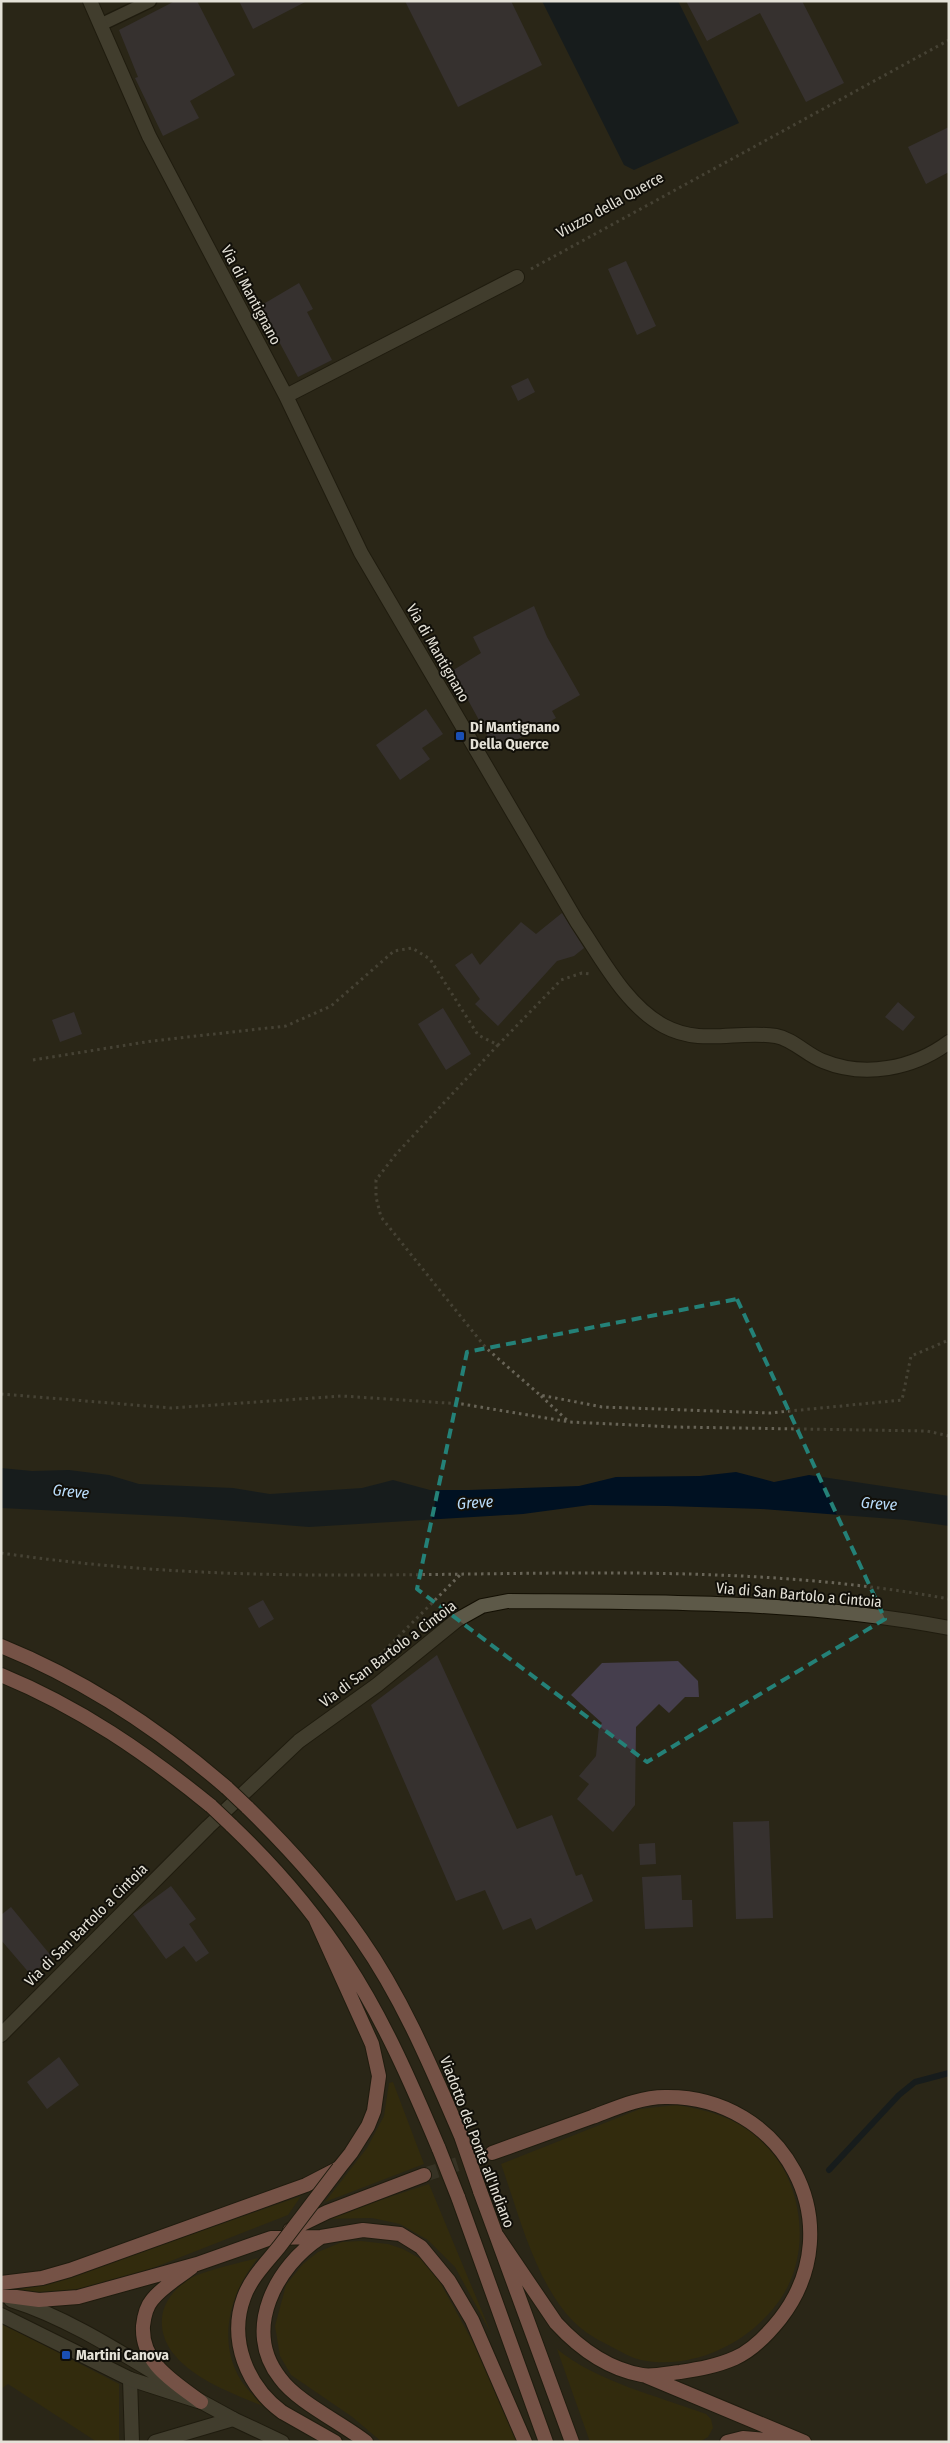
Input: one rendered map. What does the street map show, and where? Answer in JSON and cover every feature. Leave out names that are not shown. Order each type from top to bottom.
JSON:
[{"type":"highway","name":"Viadotto del Ponte all'Indiano","points":[[1,1646],[66,1675],[153,1727],[183,1750],[227,1788],[294,1854],[362,1940],[394,1994],[429,2062],[461,2136],[572,2442]]},
{"type":"highway","points":[[1,1675],[70,1707],[114,1734],[164,1768],[211,1806],[274,1869],[316,1920],[346,1962],[368,1999],[400,2061],[439,2149],[546,2442]]},
{"type":"highway","points":[[316,1920],[372,2044],[379,2076],[376,2102],[368,2126],[339,2168],[255,2277],[241,2306],[239,2337],[244,2362],[260,2392],[282,2412],[335,2442]]},
{"type":"highway","points":[[492,2153],[638,2100],[663,2097],[714,2102],[735,2110],[768,2135],[787,2158],[803,2191],[809,2238],[803,2278],[787,2310],[760,2341],[735,2358],[703,2369],[644,2376]]},
{"type":"highway","points":[[1,2282],[42,2278],[70,2270],[306,2185],[339,2168]]},
{"type":"highway","points":[[1,2296],[39,2300],[78,2297],[196,2264],[271,2238],[328,2212],[424,2175]]},
{"type":"highway","points":[[271,2238],[321,2237],[352,2231],[383,2231],[407,2237],[431,2256],[450,2281],[472,2320],[525,2442]]},
{"type":"highway","points":[[497,2236],[556,2323],[568,2336],[600,2359],[804,2442]]},
{"type":"highway","points":[[321,2237],[298,2254],[278,2280],[266,2311],[263,2329],[265,2341],[273,2367],[284,2384],[366,2442]]},
{"type":"highway","points":[[196,2264],[153,2298],[145,2313],[143,2331],[149,2357],[158,2369],[201,2402]]},
{"type":"highway","points":[[727,2442],[743,2438],[791,2442]]},
{"type":"street","name":"Via di Mantignano","points":[[90,1],[149,136],[286,396],[366,562],[576,922],[615,978],[640,1008],[663,1025],[684,1036],[731,1036],[755,1033],[779,1036],[821,1060],[844,1067],[872,1070],[907,1064],[935,1052],[949,1042]]},
{"type":"street","points":[[286,396],[516,277]]},
{"type":"street","name":"Via di San Bartolo a Cintoia","points":[[1,2035],[208,1827],[299,1741],[376,1685],[457,1620],[487,1604],[508,1601],[608,1602],[765,1607],[851,1614],[949,1628]]},
{"type":"street","points":[[1,2296],[29,2306],[110,2346],[201,2402],[282,2442]]},
{"type":"street","points":[[1,2315],[130,2379],[201,2402]]},
{"type":"street","points":[[130,2379],[132,2442]]},
{"type":"street","points":[[155,2442],[233,2419]]},
{"type":"lane","points":[[100,25],[150,1]]},
{"type":"path","name":"Viuzzo della Querce","points":[[516,277],[603,227],[949,40]]},
{"type":"path","points":[[34,1060],[152,1041],[286,1026],[331,1006],[394,952],[412,948],[430,959],[478,1035],[498,1045]]},
{"type":"path","points":[[570,1422],[486,1348],[380,1217],[376,1197],[376,1180],[396,1154],[561,980],[582,973],[615,978]]},
{"type":"path","points":[[540,1395],[602,1408],[770,1413],[902,1400],[911,1356],[949,1340]]},
{"type":"path","points":[[1,1394],[171,1408],[342,1396],[462,1404],[570,1422],[675,1427],[926,1431],[949,1436]]},
{"type":"path","points":[[1,1552],[206,1573],[329,1575],[587,1571],[749,1576],[910,1592],[949,1599]]},
{"type":"path","points":[[424,1612],[462,1574]]},
{"type":"highlighted area","points":[[737,1299],[885,1619],[647,1762],[417,1589],[467,1352]]},
{"type":"shaded area","points":[[393,2082],[424,2164],[325,2202],[367,2148],[384,2116],[389,2083]]},
{"type":"shaded area","points":[[677,2105],[699,2109],[742,2125],[760,2138],[774,2154],[785,2172],[793,2192],[798,2213],[800,2234],[798,2256],[792,2276],[783,2295],[771,2311],[740,2339],[722,2349],[682,2361],[641,2360],[600,2341],[586,2332],[573,2321],[560,2305],[538,2267],[501,2164],[640,2109]]},
{"type":"shaded area","points":[[429,2184],[491,2333],[455,2267],[428,2240],[400,2224],[372,2218],[323,2219]]},
{"type":"shaded area","points":[[301,2196],[288,2215],[158,2266],[89,2289],[41,2294],[14,2290],[63,2279]]},
{"type":"shaded area","points":[[361,2241],[388,2244],[403,2249],[430,2264],[486,2366],[517,2442],[382,2442],[351,2416],[291,2375],[280,2356],[275,2326],[286,2285],[303,2264],[318,2252],[342,2242]]},
{"type":"shaded area","points":[[258,2258],[248,2272],[233,2303],[228,2337],[230,2354],[236,2370],[245,2386],[263,2406],[231,2393],[197,2375],[182,2363],[171,2350],[164,2335],[162,2318],[164,2307],[170,2297],[177,2288],[192,2277]]},
{"type":"shaded area","points":[[1,2323],[119,2384],[119,2442],[97,2442],[8,2384],[1,2389]]},
{"type":"shaded area","points":[[557,2349],[590,2371],[628,2387],[706,2414],[711,2419],[713,2428],[708,2437],[699,2442],[590,2442]]},
{"type":"water","points":[[542,1],[678,1],[739,123],[634,170],[624,165]]},
{"type":"water","name":"Greve","points":[[1,1468],[32,1471],[69,1470],[109,1475],[139,1484],[233,1488],[270,1494],[362,1488],[393,1480],[430,1490],[469,1490],[579,1486],[616,1477],[700,1476],[736,1472],[774,1482],[809,1475],[949,1496],[949,1526],[906,1520],[761,1509],[590,1505],[523,1514],[309,1527],[184,1517],[1,1508]]},
{"type":"building","points":[[175,1],[197,1],[235,75],[190,101],[199,118],[163,136],[135,78],[138,77],[119,30]]},
{"type":"building","points":[[239,1],[307,1],[253,29]]},
{"type":"building","points":[[405,1],[511,1],[542,65],[458,107]]},
{"type":"building","points":[[686,1],[802,1],[844,83],[806,102],[760,13],[707,41]]},
{"type":"building","points":[[949,127],[949,172],[926,184],[908,147]]},
{"type":"building","points":[[626,261],[656,326],[637,335],[608,269]]},
{"type":"building","points":[[299,283],[313,309],[307,312],[332,360],[298,377],[260,306]]},
{"type":"building","points":[[528,378],[535,392],[518,401],[511,386]]},
{"type":"building","points":[[534,606],[547,637],[580,695],[552,711],[556,718],[496,751],[452,671],[481,653],[473,637]]},
{"type":"building","points":[[426,709],[443,734],[422,748],[430,759],[400,780],[376,745]]},
{"type":"building","points":[[562,913],[584,948],[574,956],[557,961],[498,1026],[475,1004],[480,999],[455,965],[472,953],[480,965],[521,922],[536,934]]},
{"type":"building","points":[[898,1002],[915,1017],[903,1031],[885,1017]]},
{"type":"building","points":[[443,1008],[471,1054],[446,1070],[418,1024]]},
{"type":"building","points":[[74,1012],[82,1034],[60,1042],[52,1020]]},
{"type":"building","points":[[263,1600],[274,1619],[259,1628],[248,1608]]},
{"type":"building","points":[[437,1655],[517,1829],[552,1815],[576,1876],[582,1874],[593,1901],[536,1930],[531,1918],[503,1930],[485,1890],[456,1901],[371,1705]]},
{"type":"building","points":[[678,1661],[698,1681],[699,1697],[685,1697],[669,1713],[659,1704],[636,1727],[635,1805],[613,1832],[577,1799],[589,1784],[579,1776],[596,1756],[599,1727],[602,1723],[571,1695],[602,1663]]},
{"type":"building","points":[[769,1821],[773,1918],[736,1919],[733,1822]]},
{"type":"building","points":[[655,1843],[656,1864],[640,1865],[639,1844]]},
{"type":"building","points":[[681,1875],[682,1900],[692,1900],[693,1927],[645,1929],[642,1877]]},
{"type":"building","points":[[171,1886],[196,1919],[189,1924],[209,1953],[196,1962],[184,1946],[166,1959],[133,1914]]},
{"type":"building","points":[[11,1907],[52,1957],[31,1975],[1,1940],[1,1915]]},
{"type":"building","points":[[59,2057],[79,2085],[47,2109],[27,2082]]},
{"type":"waterway","points":[[829,2170],[899,2095],[915,2082],[949,2073]]},
{"type":"tunnel","points":[[424,2175],[492,2153]]},
{"type":"place","name":"Di Mantignano Della Querce","points":[[460,736]]},
{"type":"place","name":"Martini Canova","points":[[66,2355]]}]
